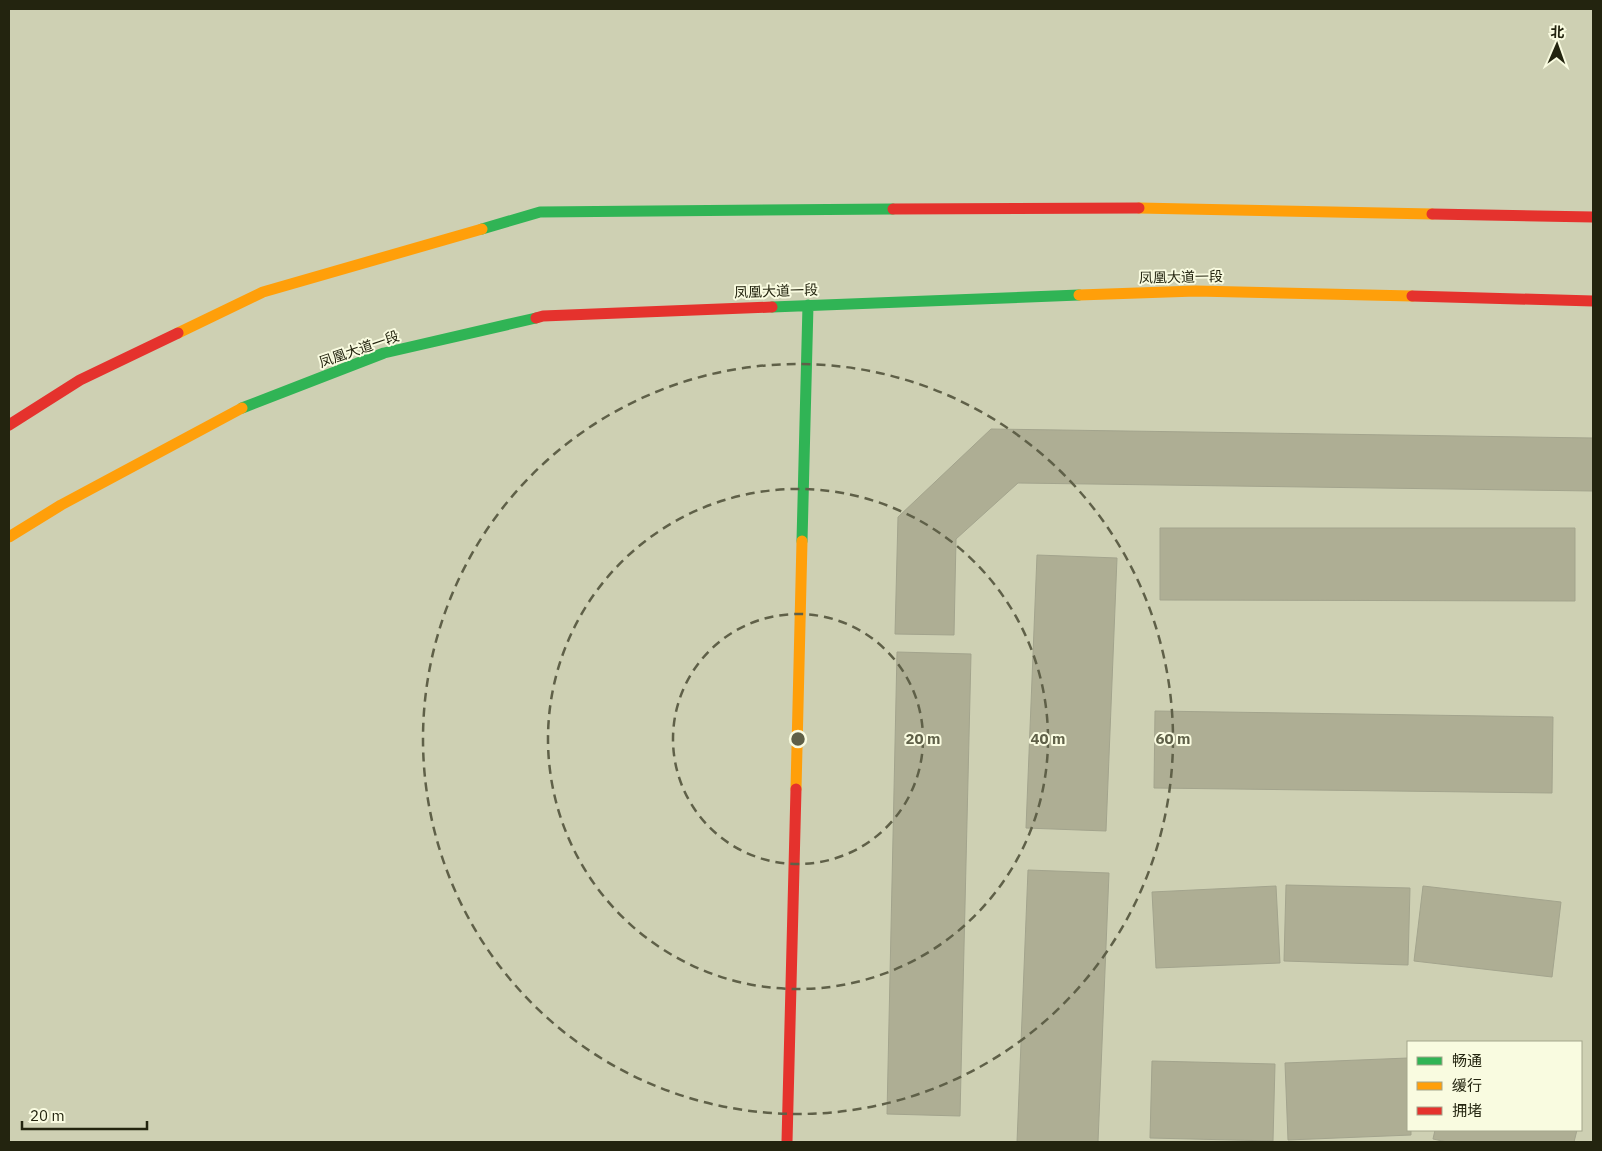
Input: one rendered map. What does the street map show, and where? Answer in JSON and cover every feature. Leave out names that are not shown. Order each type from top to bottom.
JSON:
[{"type":"main road","points":[[9,425],[80,380],[263,292],[540,212],[1091,207],[1593,217]]},
{"type":"main road","name":"凤凰大道一段","points":[[9,538],[61,505],[233,411],[384,353],[543,316],[1196,291],[1593,301]]},
{"type":"main road","points":[[787,1142],[808,305]]},
{"type":"building","points":[[991,429],[1593,438],[1593,491],[1018,483],[956,539],[954,635],[895,634],[898,517]]},
{"type":"building","points":[[1160,528],[1575,528],[1575,601],[1160,600]]},
{"type":"building","points":[[1037,555],[1117,558],[1106,831],[1026,828]]},
{"type":"building","points":[[897,652],[971,654],[960,1116],[887,1114]]},
{"type":"building","points":[[1155,711],[1553,717],[1552,793],[1154,788]]},
{"type":"building","points":[[1028,870],[1109,873],[1098,1142],[1017,1142]]},
{"type":"building","points":[[1286,885],[1410,888],[1408,965],[1284,961]]},
{"type":"building","points":[[1276,886],[1280,963],[1156,968],[1152,892]]},
{"type":"building","points":[[1423,886],[1561,902],[1552,977],[1414,961]]},
{"type":"building","points":[[1407,1058],[1407,1131],[1411,1131],[1411,1135],[1288,1140],[1285,1063]]},
{"type":"building","points":[[1152,1061],[1275,1064],[1273,1141],[1150,1138]]},
{"type":"building","points":[[1435,1131],[1577,1131],[1574,1142],[1447,1142],[1433,1139]]},
{"type":"traffic: fast","points":[[482,229],[540,212],[893,209]]},
{"type":"traffic: fast","points":[[772,307],[1079,295]]},
{"type":"traffic: fast","points":[[802,541],[808,305]]},
{"type":"traffic: fast","points":[[242,408],[384,353],[536,318]]},
{"type":"traffic: slow","points":[[1139,208],[1432,214]]},
{"type":"traffic: slow","points":[[178,333],[263,292],[482,229]]},
{"type":"traffic: slow","points":[[1079,295],[1196,291],[1412,296]]},
{"type":"traffic: slow","points":[[9,537],[61,505],[242,408]]},
{"type":"traffic: slow","points":[[796,789],[802,541]]},
{"type":"traffic: jam","points":[[893,209],[1139,208]]},
{"type":"traffic: jam","points":[[1432,214],[1593,217]]},
{"type":"traffic: jam","points":[[1412,296],[1593,301]]},
{"type":"traffic: jam","points":[[536,318],[543,316],[772,307]]},
{"type":"traffic: jam","points":[[9,425],[80,380],[178,333]]},
{"type":"traffic: jam","points":[[787,1142],[796,789]]}]
